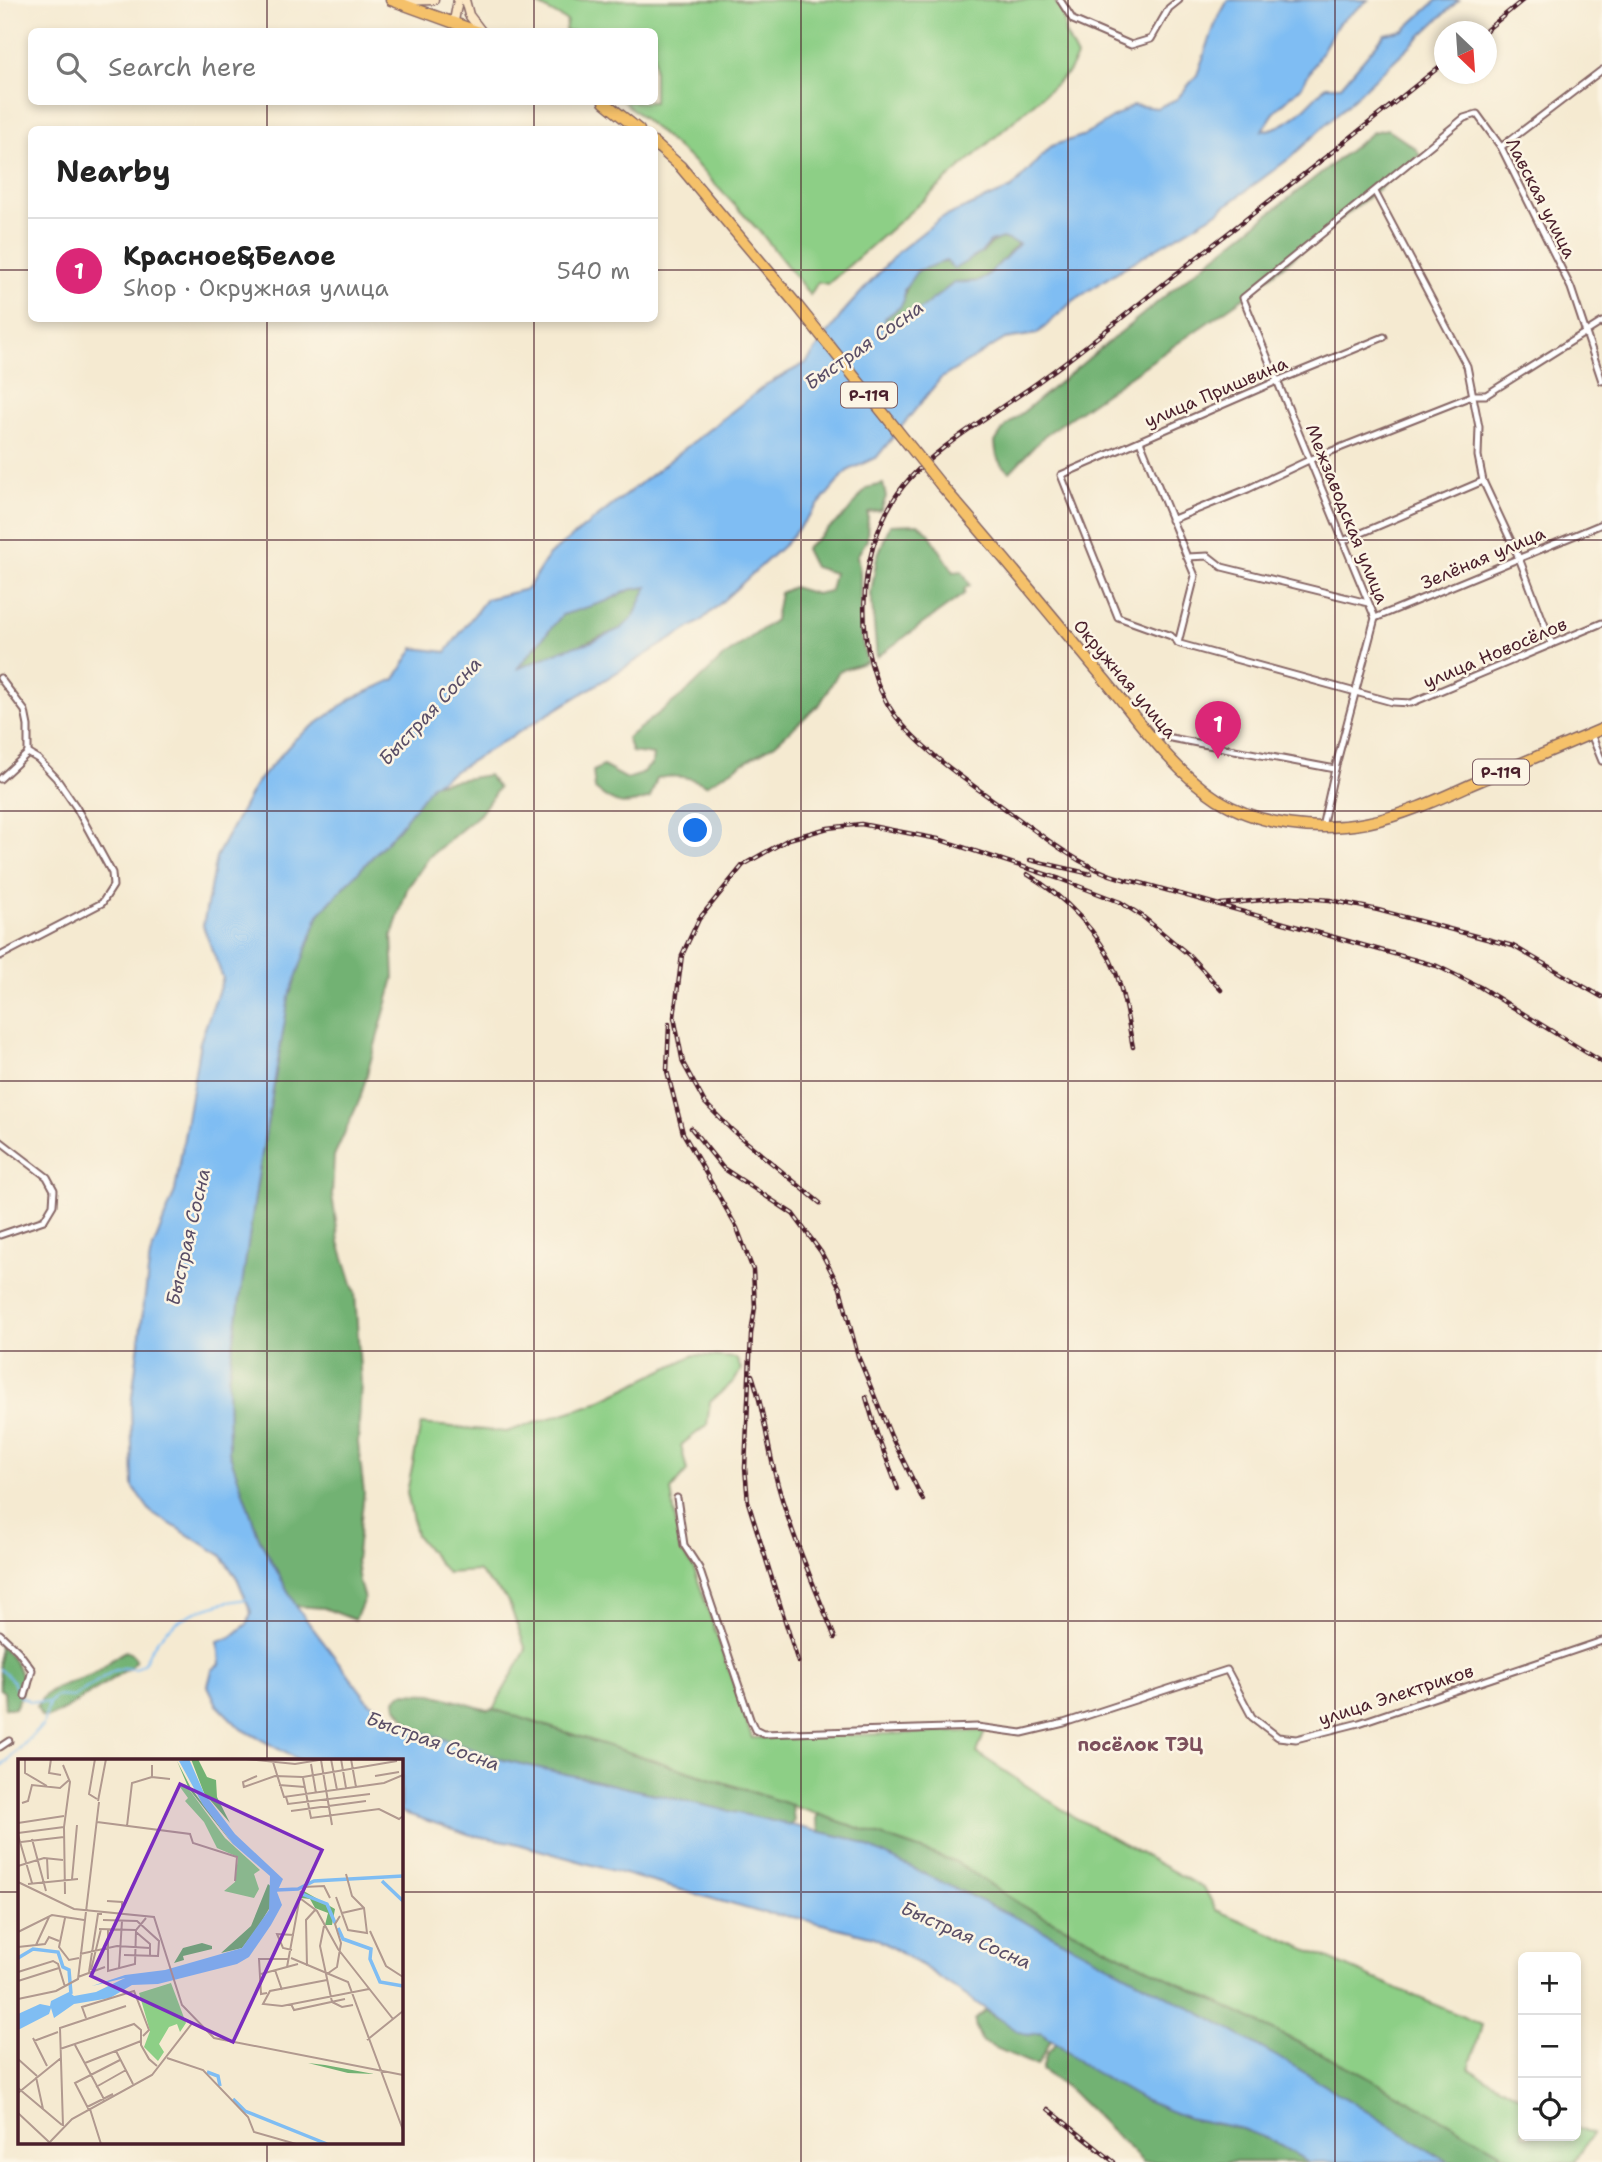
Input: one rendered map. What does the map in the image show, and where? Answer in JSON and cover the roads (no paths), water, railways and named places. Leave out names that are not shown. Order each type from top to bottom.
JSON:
[{"type":"highway","points":[[393,1],[471,28]]},
{"type":"highway","points":[[608,105],[634,126]]},
{"type":"highway","name":"Окружная улица","points":[[658,147],[680,166],[796,304],[941,485],[1026,583],[1150,734],[1194,782],[1233,808],[1275,822],[1322,827],[1345,827],[1393,817],[1602,729]]},
{"type":"main road","points":[[393,1],[434,0]]},
{"type":"main road","points":[[454,21],[458,0]]},
{"type":"main road","points":[[465,0],[468,15],[478,28]]},
{"type":"street","points":[[1060,0],[1073,20],[1131,45],[1152,39],[1169,8],[1179,0]]},
{"type":"street","points":[[1501,148],[1602,70]]},
{"type":"street","name":"Лавская улица","points":[[1375,192],[1464,118],[1476,114],[1501,148],[1570,288],[1602,381]]},
{"type":"street","points":[[1375,192],[1466,366],[1479,426],[1478,456],[1483,481],[1519,558],[1552,643]]},
{"type":"street","name":"Межзаводская улица","points":[[1322,827],[1375,618],[1242,298],[1375,192]]},
{"type":"street","points":[[1171,520],[1248,489],[1309,460],[1474,395],[1486,395],[1602,323]]},
{"type":"street","name":"улица Пришвина","points":[[1061,475],[1384,337]]},
{"type":"street","points":[[1140,441],[1195,576],[1178,643]]},
{"type":"street","name":"улица Новосёлов","points":[[1061,475],[1118,617],[1171,636],[1178,643],[1392,702],[1411,703],[1602,623]]},
{"type":"street","points":[[1343,541],[1483,481]]},
{"type":"street","name":"Зелёная улица","points":[[1375,618],[1602,524]]},
{"type":"street","points":[[1187,556],[1208,556],[1222,567],[1368,603]]},
{"type":"street","points":[[0,678],[25,711],[28,726],[28,753],[0,779]]},
{"type":"street","points":[[1150,734],[1335,769]]},
{"type":"street","points":[[1591,734],[1602,761]]},
{"type":"street","points":[[0,956],[102,904],[113,886],[112,873],[76,807],[56,778],[38,759],[28,753]]},
{"type":"street","points":[[0,1141],[47,1177],[54,1190],[53,1205],[44,1220],[0,1236]]},
{"type":"street","name":"улица Электриков","points":[[677,1498],[684,1545],[699,1568],[754,1730],[763,1734],[977,1727],[1022,1733],[1064,1723],[1227,1670],[1252,1717],[1278,1737],[1296,1739],[1359,1723],[1602,1641]]},
{"type":"street","points":[[0,1634],[18,1651],[32,1670],[25,1696]]},
{"type":"street","points":[[0,1747],[9,1741]]},
{"type":"water","name":"Быстрая Сосна","points":[[1228,0],[1368,0],[1338,24],[1301,87],[1276,110],[1262,131],[1290,120],[1326,86],[1341,86],[1385,34],[1404,30],[1437,0],[1459,0],[1290,158],[1216,213],[1073,301],[1037,334],[1005,339],[940,379],[877,457],[847,471],[786,543],[701,621],[432,785],[399,828],[319,914],[289,997],[258,1177],[228,1379],[229,1452],[259,1538],[296,1606],[369,1702],[413,1729],[504,1760],[852,1839],[1052,1935],[1207,2017],[1297,2068],[1448,2162],[1309,2162],[1268,2139],[1243,2129],[1188,2118],[1143,2100],[1084,2066],[1057,2043],[1040,2033],[1027,2035],[1016,2030],[921,1965],[874,1937],[798,1918],[759,1912],[511,1842],[471,1835],[402,1812],[402,1759],[296,1759],[240,1728],[217,1705],[208,1686],[212,1670],[220,1664],[218,1641],[230,1638],[248,1623],[251,1612],[238,1580],[221,1555],[151,1512],[133,1487],[131,1405],[150,1256],[175,1191],[200,1042],[223,978],[203,926],[216,857],[256,783],[295,739],[351,699],[395,679],[414,648],[446,652],[486,599],[527,589],[549,555],[767,384],[806,363],[846,309],[898,252],[941,218],[1012,188],[1051,146],[1085,135],[1133,105],[1157,108],[1177,99],[1197,75],[1216,22]],"holes":[[[1002,238],[1019,244],[980,281],[954,283],[909,318],[884,330],[885,318],[900,307],[904,300],[904,290],[917,271],[946,261],[954,269],[981,253],[990,242]],[[647,587],[634,616],[622,628],[591,642],[565,649],[517,669],[562,615],[607,601],[629,590]]]},
{"type":"waterway","points":[[0,1768],[43,1725],[49,1703],[56,1696],[73,1697],[113,1671],[135,1669],[144,1664],[161,1636],[173,1625],[200,1610],[247,1599]]},
{"type":"waterway","points":[[0,1669],[13,1681],[19,1696],[30,1701],[49,1703]]},
{"type":"railway","points":[[1497,21],[1523,0]]},
{"type":"railway","points":[[1434,71],[1082,349],[944,447],[909,479],[883,520],[873,547],[864,605],[866,635],[880,690],[894,714],[914,737],[955,773],[1072,856],[1122,879],[1437,966],[1480,987],[1602,1062]]},
{"type":"railway","points":[[820,1203],[733,1131],[705,1103],[683,1063],[674,1017],[682,955],[699,919],[743,865],[789,839],[828,828],[861,824],[938,839],[1060,879],[1120,902],[1142,916],[1189,955],[1221,990]]},
{"type":"railway","points":[[1030,860],[1091,874]]},
{"type":"railway","points":[[1027,874],[1067,904],[1101,944],[1119,982],[1133,1047]]},
{"type":"railway","points":[[1221,904],[1292,897],[1330,900],[1378,910],[1513,946],[1602,997]]},
{"type":"railway","points":[[669,1024],[667,1071],[683,1133],[737,1228],[753,1270],[755,1307],[751,1334],[745,1468],[748,1502],[798,1662]]},
{"type":"railway","points":[[691,1128],[723,1168],[793,1214],[821,1252],[840,1288],[858,1356],[891,1436],[923,1500]]},
{"type":"railway","points":[[752,1375],[786,1513],[835,1638]]},
{"type":"railway","points":[[866,1397],[898,1489]]},
{"type":"railway","points":[[1048,2109],[1114,2162]]},
{"type":"place","name":"Красное&Белое","points":[[1218,759]]},
{"type":"district","name":"посёлок ТЭЦ","points":[[1140,1744]]}]
